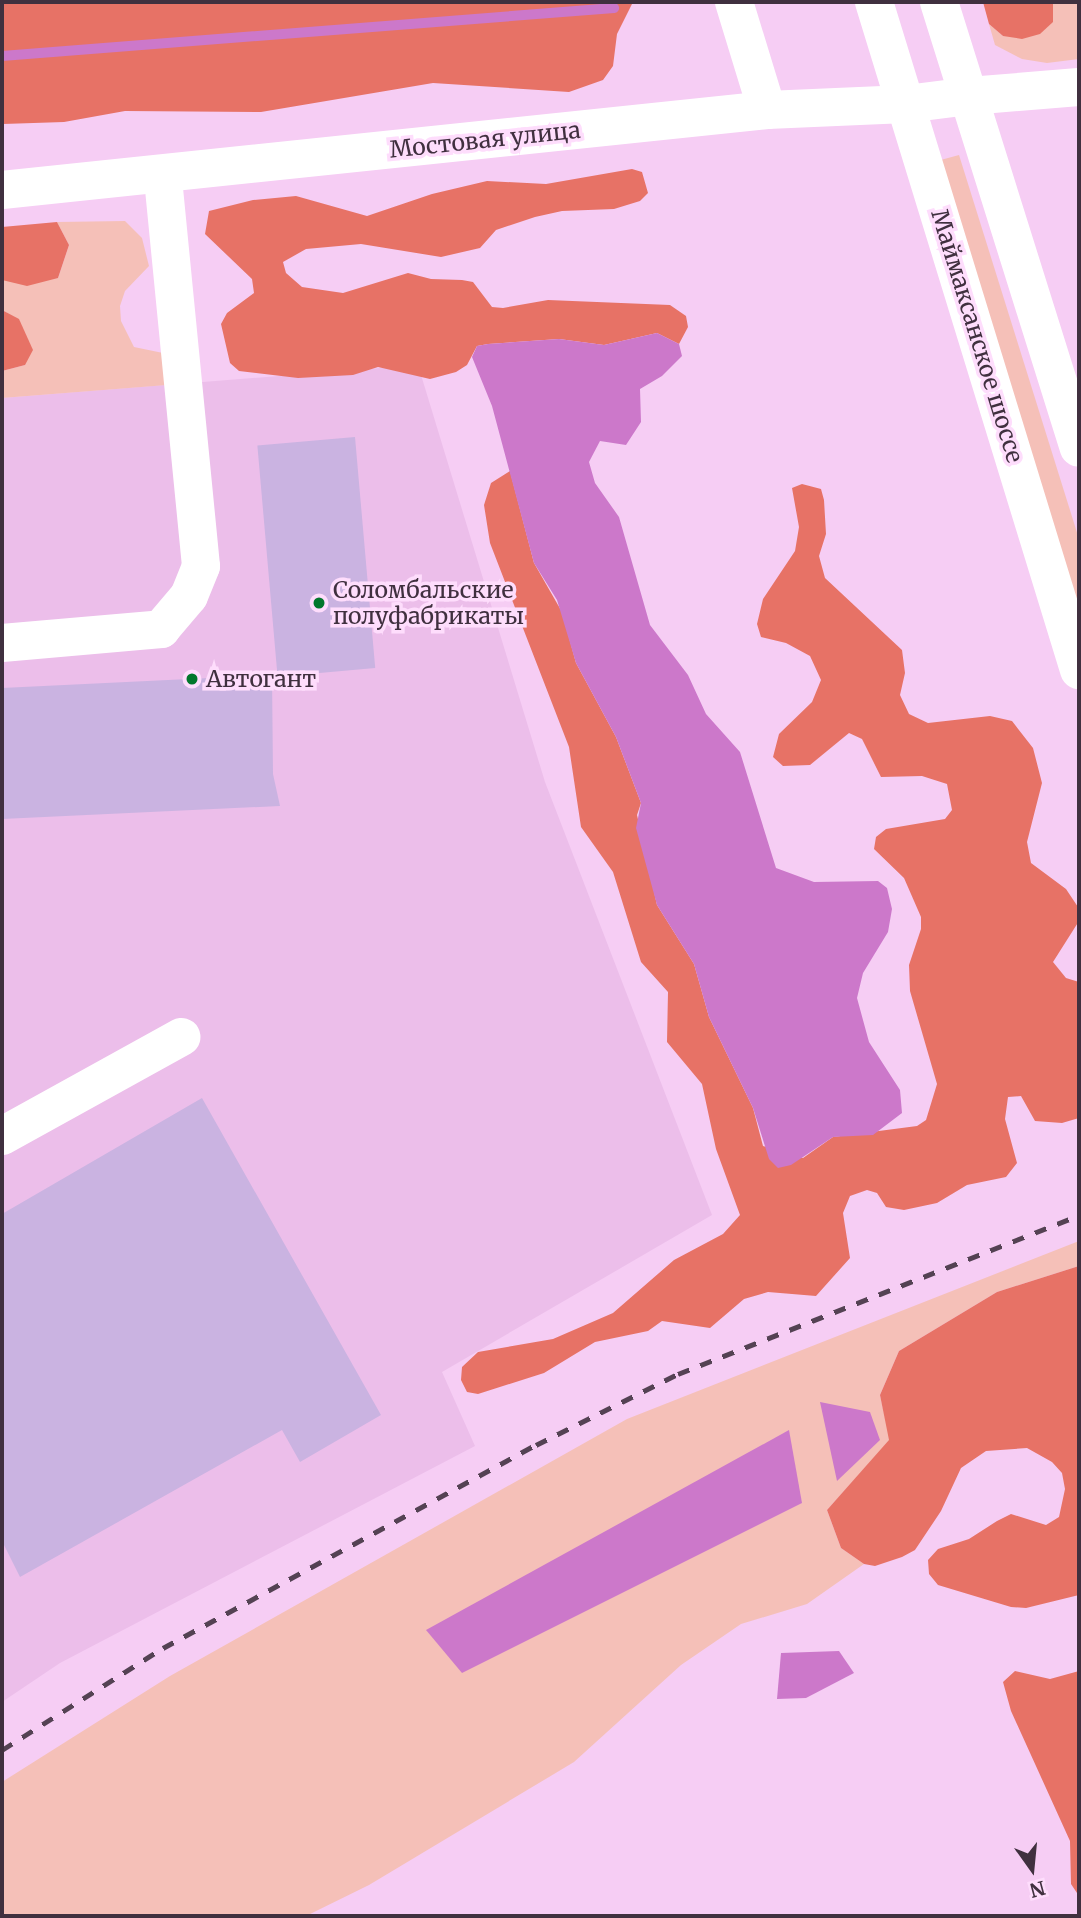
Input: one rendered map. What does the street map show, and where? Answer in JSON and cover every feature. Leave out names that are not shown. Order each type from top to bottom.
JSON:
[{"type":"main road","points":[[734,2],[767,110]]},
{"type":"main road","name":"Маймаксанское шоссе","points":[[874,2],[1079,670]]},
{"type":"main road","points":[[939,2],[1079,448]]},
{"type":"main road","name":"Мостовая улица","points":[[2,190],[767,110],[906,104],[1079,87]]},
{"type":"main road","points":[[2,643],[161,629],[189,596],[201,566],[163,175]]},
{"type":"main road","points":[[2,1136],[181,1037]]},
{"type":"shaded area","points":[[2,2],[633,2],[617,34],[613,66],[603,80],[569,92],[433,83],[261,112],[125,111],[64,122],[3,124]]},
{"type":"shaded area","points":[[983,2],[1053,2],[1053,22],[1040,34],[1022,39],[1003,36],[989,24]]},
{"type":"shaded area","points":[[1053,2],[1079,2],[1079,59],[1047,63],[1022,59],[995,45],[989,24],[1003,36]]},
{"type":"shaded area","points":[[959,155],[1079,539],[1079,617],[937,161]]},
{"type":"shaded area","points":[[632,169],[642,172],[648,193],[640,201],[614,209],[562,211],[535,217],[496,230],[480,248],[441,257],[361,244],[306,249],[283,262],[286,273],[302,287],[343,293],[408,273],[431,279],[473,282],[492,307],[503,308],[548,300],[670,305],[686,316],[688,327],[679,344],[657,333],[604,345],[559,339],[488,344],[477,346],[467,365],[456,372],[430,379],[378,367],[353,375],[298,378],[239,371],[230,363],[221,324],[227,313],[254,293],[252,279],[205,234],[209,211],[253,200],[296,196],[367,216],[432,194],[487,181],[546,184]]},
{"type":"shaded area","points":[[125,221],[142,238],[149,266],[125,291],[120,306],[121,321],[134,347],[163,353],[167,385],[2,398],[2,371],[25,365],[19,320],[2,310],[2,280],[58,278],[69,245],[57,222]]},
{"type":"shaded area","points":[[57,222],[69,245],[58,278],[27,286],[2,280],[2,227]]},
{"type":"shaded area","points":[[2,310],[19,319],[33,350],[25,365],[2,371]]},
{"type":"shaded area","points":[[657,333],[679,344],[682,356],[662,376],[640,389],[641,422],[626,445],[600,441],[589,462],[595,483],[619,517],[650,625],[688,675],[706,714],[740,752],[776,868],[814,882],[878,881],[887,888],[892,909],[888,932],[863,973],[857,998],[869,1042],[900,1090],[902,1113],[873,1135],[833,1137],[791,1165],[778,1168],[769,1159],[753,1108],[709,1017],[694,964],[657,905],[636,828],[641,803],[616,737],[576,663],[557,600],[534,563],[492,406],[472,357],[477,346],[488,344],[559,339],[604,345]]},
{"type":"shaded area","points":[[418,365],[545,782],[712,1215],[442,1372],[475,1446],[60,1663],[2,1702],[2,398]]},
{"type":"shaded area","points":[[510,471],[534,563],[562,612],[576,663],[616,737],[641,803],[637,815],[657,905],[694,964],[709,1017],[753,1108],[763,1146],[803,1158],[833,1137],[917,1126],[926,1120],[937,1084],[910,991],[909,965],[921,929],[921,917],[904,878],[874,849],[876,837],[886,829],[945,819],[952,810],[947,784],[922,776],[881,777],[862,739],[849,733],[810,765],[783,766],[773,757],[779,734],[812,702],[821,680],[810,656],[786,643],[761,637],[757,624],[763,599],[795,551],[799,527],[792,488],[802,484],[821,489],[824,500],[826,534],[819,556],[825,578],[902,650],[905,673],[900,695],[909,714],[928,723],[990,716],[1012,721],[1033,748],[1042,783],[1027,842],[1031,863],[1066,889],[1078,907],[1079,921],[1053,962],[1066,978],[1079,982],[1079,1118],[1062,1123],[1035,1121],[1021,1096],[1008,1097],[1005,1119],[1017,1163],[1006,1177],[967,1185],[937,1203],[904,1210],[886,1207],[877,1193],[867,1190],[850,1196],[843,1213],[850,1258],[816,1296],[768,1292],[744,1299],[710,1328],[662,1321],[648,1331],[595,1342],[544,1373],[478,1394],[467,1392],[461,1380],[462,1367],[478,1352],[553,1339],[613,1313],[674,1260],[723,1234],[740,1215],[716,1149],[702,1084],[667,1042],[668,992],[641,962],[613,872],[581,827],[569,747],[490,543],[484,505],[491,483]]},
{"type":"shaded area","points":[[1079,1241],[1079,1266],[997,1292],[899,1351],[880,1395],[890,1440],[827,1510],[841,1548],[864,1564],[807,1604],[741,1624],[681,1665],[574,1762],[369,1885],[306,1916],[2,1916],[2,1782],[170,1676],[627,1419]]},
{"type":"shaded area","points":[[1079,1266],[1079,1595],[1026,1608],[1011,1607],[938,1585],[929,1574],[928,1560],[938,1549],[969,1539],[1011,1514],[1046,1525],[1059,1517],[1065,1489],[1062,1473],[1052,1462],[1027,1448],[986,1451],[961,1468],[941,1511],[915,1550],[902,1557],[875,1566],[864,1564],[841,1548],[827,1510],[889,1440],[880,1395],[899,1351],[997,1292]]},
{"type":"shaded area","points":[[820,1402],[870,1412],[880,1440],[837,1481]]},
{"type":"shaded area","points":[[789,1430],[802,1503],[462,1673],[426,1630]]},
{"type":"shaded area","points":[[839,1651],[854,1673],[806,1698],[777,1699],[781,1653]]},
{"type":"shaded area","points":[[1015,1671],[1050,1679],[1079,1671],[1079,1896],[1071,1884],[1070,1841],[1011,1711],[1003,1682]]},
{"type":"building","name":"Соломбальские полуфабрикаты","points":[[355,437],[375,668],[278,677],[257,446]]},
{"type":"building","points":[[272,675],[273,774],[280,806],[2,819],[2,688]]},
{"type":"building","points":[[202,1098],[381,1415],[300,1462],[282,1430],[20,1577],[2,1541],[2,1214]]},
{"type":"waterway","points":[[2,56],[614,8]]},
{"type":"railway","points":[[2,1750],[163,1648],[536,1445],[678,1374],[1079,1215]]},
{"type":"place","name":"Соломбальские полуфабрикаты","points":[[319,603]]},
{"type":"place","name":"Автогант","points":[[192,679]]}]
